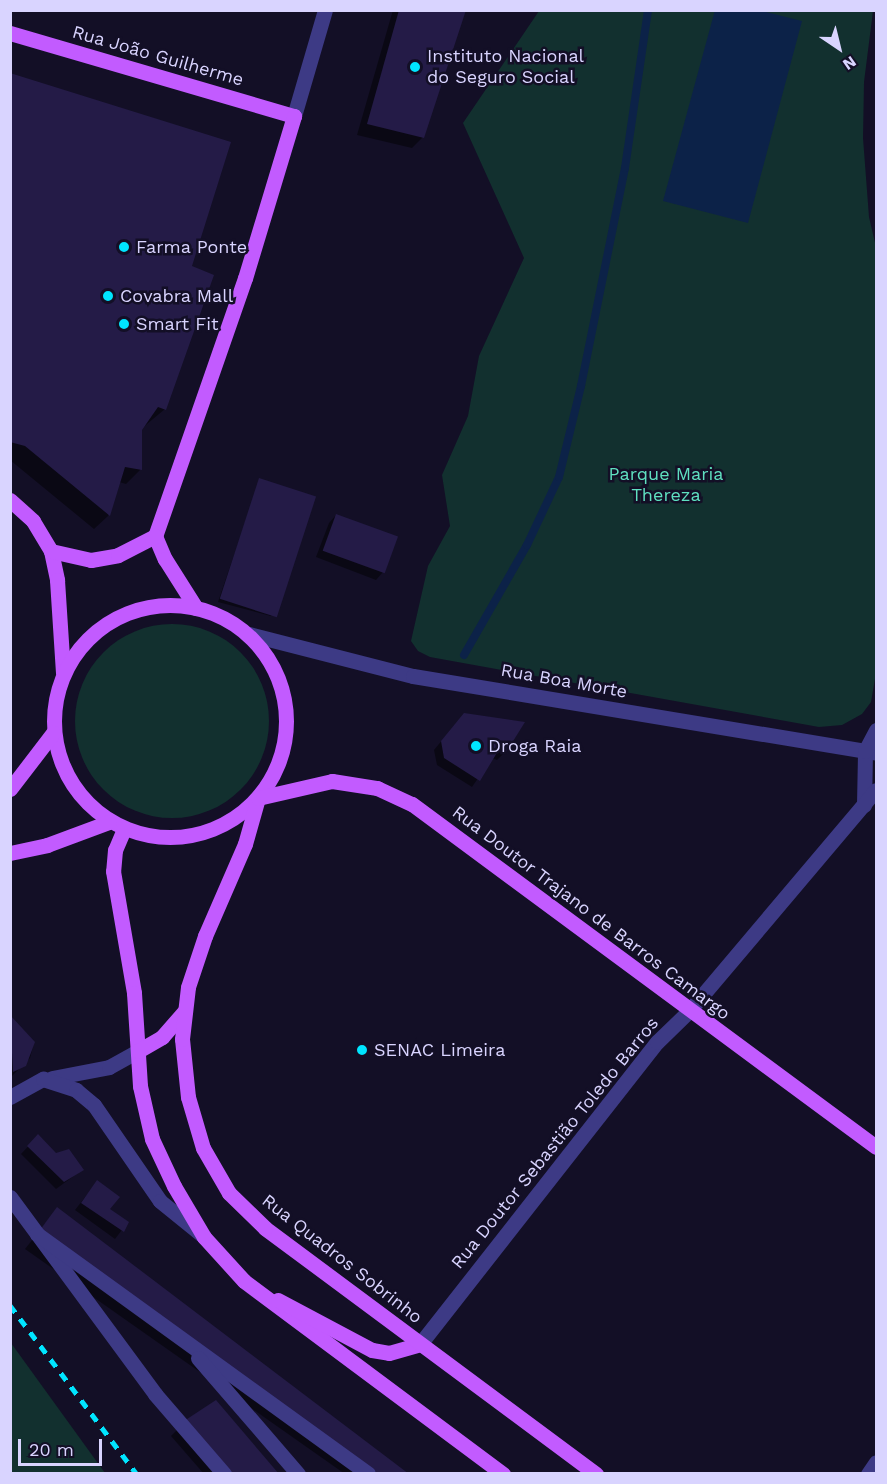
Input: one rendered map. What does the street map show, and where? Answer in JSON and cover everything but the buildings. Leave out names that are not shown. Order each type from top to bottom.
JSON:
[{"type":"main road","name":"Rua João Guilherme","points":[[10,33],[294,116]]},
{"type":"main road","points":[[196,608],[165,559],[155,536],[245,278],[294,116]]},
{"type":"main road","points":[[10,500],[33,520],[51,551],[57,580],[63,673]]},
{"type":"main road","points":[[51,551],[91,560],[118,555],[155,536]]},
{"type":"main road","points":[[164,605],[196,608],[224,618],[249,634],[268,657],[281,684],[287,714],[285,744],[275,773],[258,798],[232,820],[207,832],[179,838],[151,837],[124,829],[109,822],[82,799],[63,769],[53,733],[54,703],[63,673],[80,647],[104,625],[133,611],[164,605]]},
{"type":"main road","points":[[10,789],[53,733]]},
{"type":"main road","name":"Rua Doutor Trajano de Barros Camargo","points":[[258,798],[332,782],[377,788],[412,804],[876,1147]]},
{"type":"main road","name":"Rua Quadros Sobrinho","points":[[258,798],[245,844],[205,936],[188,987],[182,1039],[188,1097],[203,1148],[229,1193],[265,1228],[596,1473]]},
{"type":"main road","points":[[10,853],[47,845],[109,822]]},
{"type":"main road","points":[[124,829],[115,850],[113,871],[134,993],[140,1086],[152,1138],[204,1237],[244,1281],[503,1473]]},
{"type":"main road","points":[[138,1051],[162,1036],[185,1011]]},
{"type":"main road","points":[[244,1281],[372,1350],[390,1353],[420,1344]]},
{"type":"street","points":[[294,116],[325,10]]},
{"type":"street","name":"Rua Boa Morte","points":[[249,634],[414,675],[871,752]]},
{"type":"street","points":[[864,805],[876,730]]},
{"type":"street","name":"Rua Doutor Sebastião Toledo Barros","points":[[420,1344],[657,1042],[689,1011],[876,790]]},
{"type":"street","points":[[10,1097],[43,1079],[109,1067],[138,1051]]},
{"type":"street","points":[[43,1079],[76,1090],[94,1105],[160,1201],[204,1237]]},
{"type":"street","points":[[10,1197],[155,1394],[224,1473]]},
{"type":"street","points":[[38,1234],[368,1473]]},
{"type":"street","points":[[180,1337],[298,1473]]},
{"type":"street","points":[[867,1473],[876,1462]]},
{"type":"green space","name":"Parque Maria Thereza","points":[[539,11],[873,11],[864,82],[863,138],[869,217],[876,247],[876,673],[871,702],[862,714],[842,725],[819,727],[430,657],[418,651],[411,641],[428,566],[450,526],[442,475],[468,416],[479,356],[524,258],[463,123]]},
{"type":"green space","points":[[172,624],[200,628],[218,636],[226,640],[247,660],[253,667],[265,693],[269,721],[265,749],[257,767],[253,775],[233,796],[226,802],[200,814],[172,818],[144,814],[126,806],[118,802],[97,782],[91,775],[79,749],[75,721],[79,693],[87,675],[91,667],[111,646],[118,640],[144,628]]},
{"type":"green space","points":[[11,1343],[105,1473],[11,1473]]},
{"type":"water","points":[[715,10],[762,11],[802,21],[748,223],[663,201]]},
{"type":"waterway","points":[[464,655],[527,545],[559,477],[581,386],[625,168],[648,10]]},
{"type":"railway","points":[[10,1305],[137,1474]]},
{"type":"place","name":"Instituto Nacional do Seguro Social","points":[[415,67]]},
{"type":"place","name":"Farma Ponte","points":[[124,247]]},
{"type":"place","name":"Covabra Mall","points":[[108,296]]},
{"type":"place","name":"Smart Fit","points":[[124,324]]},
{"type":"place","name":"Droga Raia","points":[[476,746]]},
{"type":"place","name":"SENAC Limeira","points":[[362,1050]]}]
